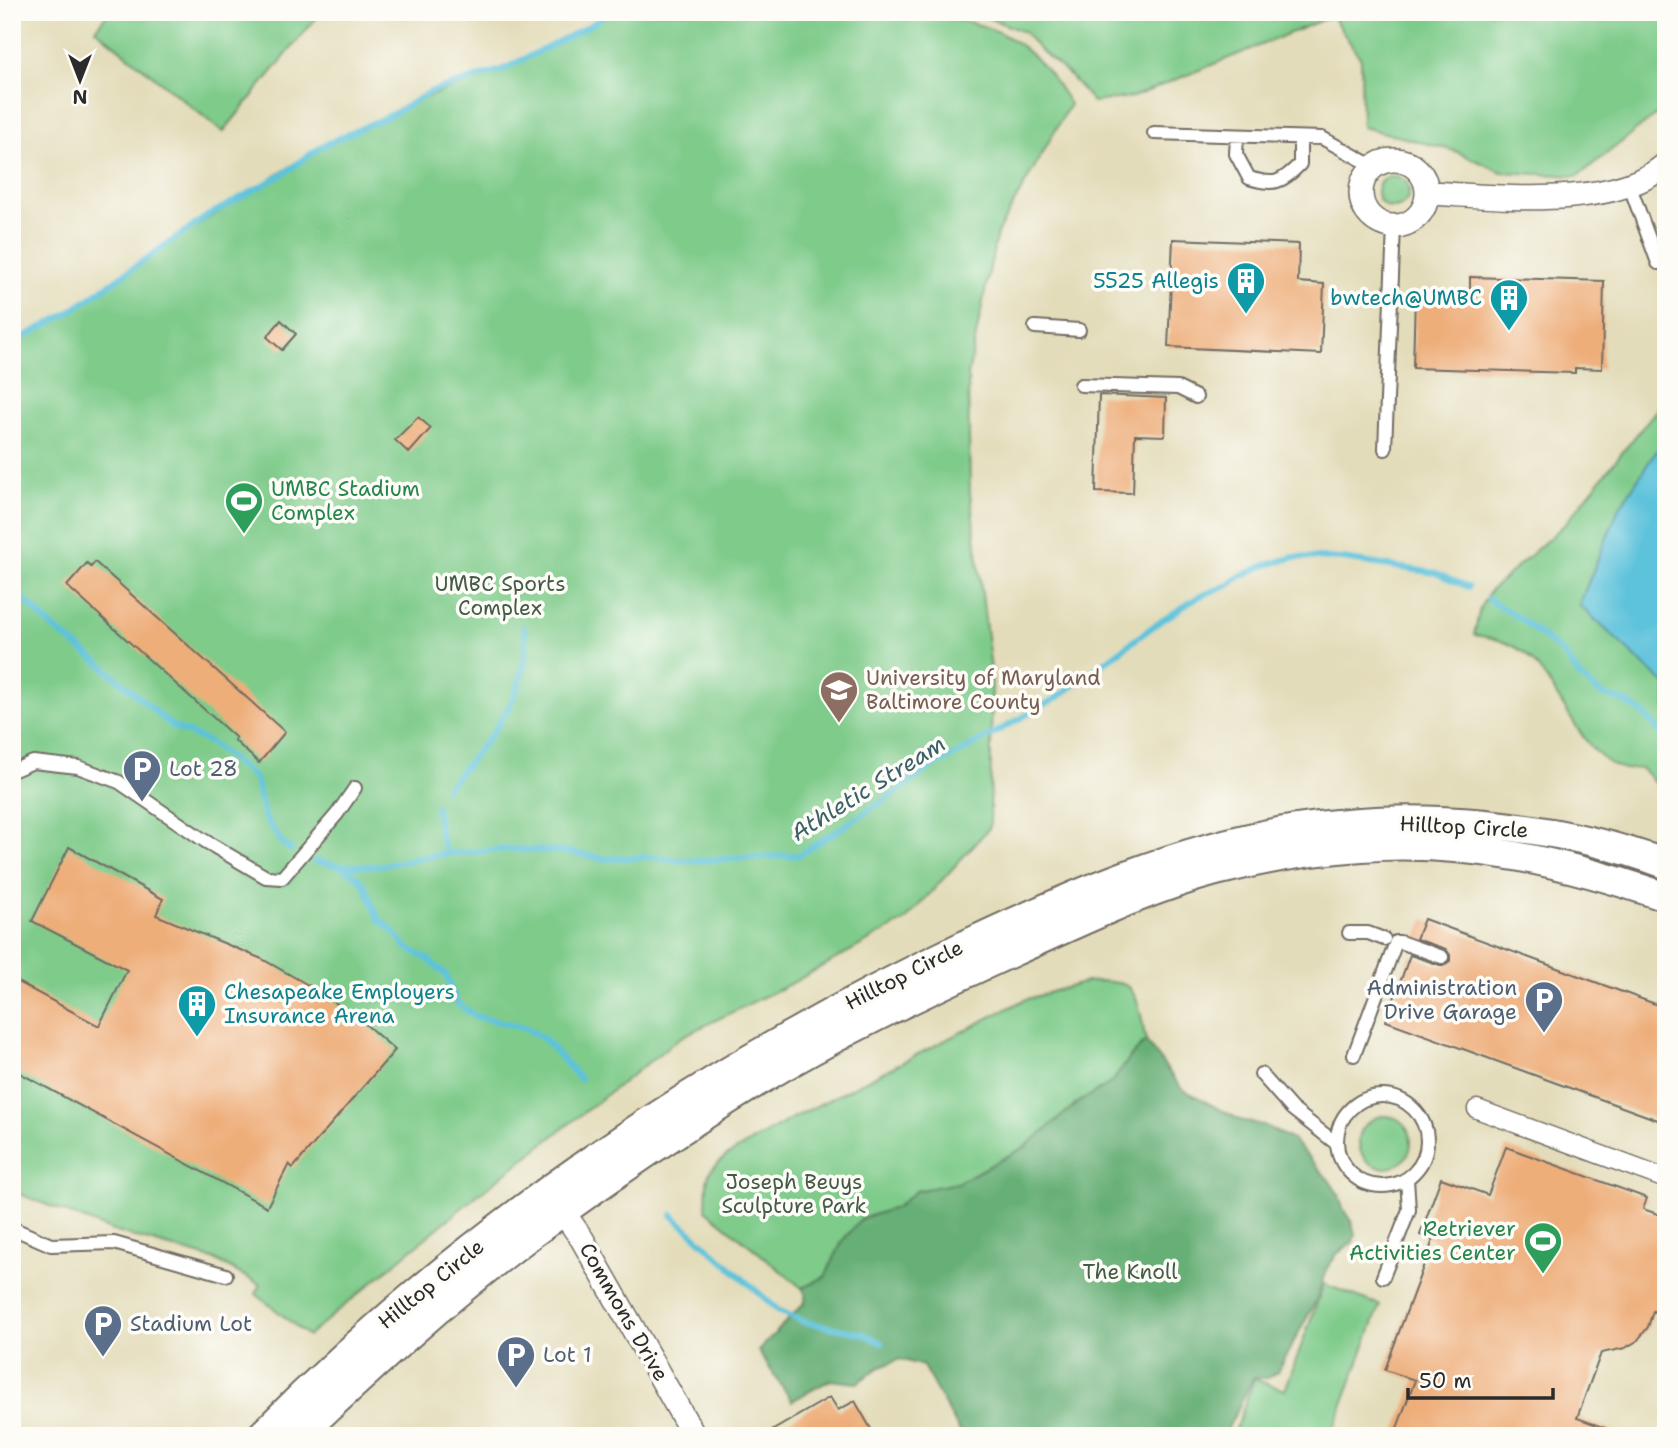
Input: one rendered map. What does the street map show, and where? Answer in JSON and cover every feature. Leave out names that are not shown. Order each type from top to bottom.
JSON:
[{"type":"street","points":[[1402,159],[1416,166],[1425,178],[1428,193],[1421,213],[1404,225],[1394,226],[1380,223],[1369,215],[1362,204],[1360,190],[1364,177],[1373,166],[1386,160],[1402,159]]},
{"type":"street","points":[[1428,193],[1541,198],[1600,193],[1629,184],[1666,164]]},
{"type":"street","name":"Hilltop Circle","points":[[298,1436],[372,1366],[466,1286],[556,1201],[649,1121],[797,1030],[869,992],[1000,928],[1093,887],[1211,847],[1298,829],[1363,822],[1487,824],[1548,832],[1630,852],[1666,864]]},
{"type":"street","name":"Hilltop Circle","points":[[261,1436],[357,1345],[448,1268],[556,1201],[827,1043],[931,989],[1102,912],[1216,871],[1303,853],[1364,846],[1489,851],[1549,861],[1666,897]]},
{"type":"street","points":[[1477,1109],[1666,1179]]},
{"type":"street","name":"Commons Drive","points":[[556,1201],[586,1246],[694,1436]]},
{"type":"lane","points":[[1154,133],[1322,138],[1373,166]]},
{"type":"lane","points":[[1237,136],[1236,153],[1249,178],[1268,184],[1284,180],[1300,164],[1300,138]]},
{"type":"lane","points":[[1629,184],[1658,263]]},
{"type":"lane","points":[[1385,449],[1394,226]]},
{"type":"lane","points":[[1035,327],[1079,330]]},
{"type":"lane","points":[[1081,385],[1178,388],[1196,397]]},
{"type":"lane","points":[[12,771],[33,762],[78,767],[119,782],[205,841],[266,877],[282,878],[337,814],[355,788]]},
{"type":"lane","points":[[1349,933],[1368,933],[1384,939]]},
{"type":"lane","points":[[1354,1055],[1396,942],[1442,957]]},
{"type":"lane","points":[[1261,1074],[1292,1109],[1337,1144],[1345,1166],[1362,1181],[1385,1186],[1407,1178],[1422,1162],[1428,1140],[1421,1117],[1403,1100],[1380,1096],[1357,1103],[1342,1121],[1337,1144]]},
{"type":"lane","points":[[1383,1276],[1409,1210],[1407,1178]]},
{"type":"lane","points":[[12,1228],[51,1245],[114,1243],[226,1275]]},
{"type":"shaded area","name":"University of Maryland Baltimore County","points":[[12,12],[1666,12],[1666,1436],[12,1436]]},
{"type":"green space","points":[[109,12],[321,12],[223,132],[95,29]]},
{"type":"green space","name":"UMBC Sports Complex","points":[[610,12],[931,12],[934,16],[992,29],[1018,43],[1045,68],[1070,104],[997,233],[968,375],[970,493],[992,678],[990,827],[906,920],[794,982],[681,1037],[476,1196],[308,1336],[256,1294],[261,1285],[213,1259],[113,1231],[12,1191],[12,343],[67,314],[164,247],[322,146],[413,102],[504,69]]},
{"type":"green space","points":[[974,12],[1666,12],[1666,107],[1578,176],[1502,172],[1455,151],[1362,127],[1361,59],[1332,16],[1133,97],[1093,102],[1024,32]]},
{"type":"green space","points":[[1393,176],[1404,181],[1409,192],[1404,203],[1393,208],[1382,203],[1377,192],[1382,181]]},
{"type":"green space","points":[[1666,398],[1666,793],[1641,768],[1625,769],[1609,763],[1595,751],[1548,681],[1524,653],[1500,641],[1474,635],[1480,608],[1489,592],[1564,525]]},
{"type":"green space","name":"Joseph Beuys Sculpture Park","points":[[1086,982],[1122,984],[1132,992],[1138,1005],[1146,1041],[1112,1082],[1076,1104],[1025,1147],[957,1183],[916,1191],[897,1207],[861,1219],[843,1240],[825,1277],[802,1288],[706,1210],[710,1171],[726,1156],[793,1118],[1024,1000]]},
{"type":"green space","name":"The Knoll","points":[[1146,1041],[1182,1089],[1240,1120],[1265,1126],[1293,1140],[1339,1195],[1355,1235],[1353,1242],[1337,1254],[1327,1268],[1316,1301],[1277,1372],[1268,1378],[1253,1378],[1224,1436],[962,1436],[923,1366],[900,1359],[878,1368],[857,1383],[830,1380],[792,1401],[758,1351],[805,1302],[802,1288],[825,1277],[843,1240],[861,1219],[897,1207],[916,1191],[957,1183],[1025,1147],[1076,1104],[1112,1082]]},
{"type":"green space","points":[[1385,1116],[1395,1118],[1403,1124],[1409,1132],[1409,1152],[1403,1160],[1395,1166],[1385,1168],[1375,1166],[1367,1160],[1361,1152],[1359,1142],[1361,1132],[1367,1124],[1375,1118]]},
{"type":"green space","points":[[1324,1284],[1380,1305],[1331,1436],[1233,1436],[1254,1379],[1285,1390]]},
{"type":"water","points":[[1656,451],[1666,451],[1666,685],[1579,605],[1618,510]]},
{"type":"building","name":"5525 Allegis","points":[[1173,239],[1299,244],[1298,282],[1324,284],[1321,354],[1168,347]]},
{"type":"building","name":"bwtech@UMBC","points":[[1470,277],[1604,281],[1602,369],[1575,368],[1575,373],[1413,368],[1415,294],[1470,296]]},
{"type":"building","points":[[281,320],[296,334],[282,350],[267,337]]},
{"type":"building","points":[[1099,395],[1166,398],[1165,436],[1135,435],[1133,493],[1096,492]]},
{"type":"building","points":[[418,417],[431,428],[409,453],[395,440]]},
{"type":"building","points":[[95,562],[285,732],[259,763],[234,740],[236,738],[67,586],[87,563],[91,567]]},
{"type":"building","name":"Chesapeake Employers Insurance Arena","points":[[69,847],[163,899],[156,915],[262,959],[317,990],[363,1022],[395,1050],[293,1168],[289,1164],[267,1207],[12,1069],[12,979],[99,1026],[127,970],[32,921]]},
{"type":"building","name":"Administration Drive Garage","points":[[1424,919],[1666,1008],[1666,1123],[1386,1021],[1410,955],[1440,965],[1450,961],[1446,949],[1416,939]]},
{"type":"building","name":"Retriever Activities Center","points":[[1506,1147],[1647,1198],[1643,1209],[1666,1217],[1666,1315],[1653,1311],[1648,1327],[1637,1341],[1625,1348],[1601,1353],[1577,1418],[1622,1436],[1566,1436],[1548,1429],[1532,1436],[1394,1436],[1415,1380],[1385,1370],[1433,1240],[1420,1235],[1441,1178],[1488,1195]]},
{"type":"building","points":[[830,1397],[838,1410],[855,1401],[875,1436],[763,1436]]},
{"type":"waterway","points":[[12,343],[67,314],[209,215],[283,174],[322,146],[397,112],[430,92],[504,69],[611,12]]},
{"type":"waterway","name":"Athletic Stream","points":[[315,861],[340,866],[379,866],[443,854],[510,849],[570,852],[604,859],[649,857],[688,861],[799,855],[931,767],[1058,697],[1155,625],[1200,596],[1231,584],[1240,576],[1263,566],[1294,557],[1343,559],[1436,573],[1468,587]]},
{"type":"waterway","points":[[12,588],[53,628],[102,665],[172,726],[209,742],[255,778],[264,816],[282,843],[291,850]]},
{"type":"waterway","points":[[1488,599],[1522,620],[1564,654],[1580,677],[1601,694],[1626,702],[1645,715],[1666,739]]},
{"type":"waterway","points":[[446,788],[477,753],[515,695],[525,651],[524,627]]},
{"type":"waterway","points":[[436,807],[440,835],[447,854]]},
{"type":"waterway","points":[[342,867],[358,877],[365,886],[378,918],[406,947],[429,960],[446,975],[457,1003],[475,1016],[526,1028],[544,1039],[580,1079]]},
{"type":"waterway","points":[[672,1215],[779,1311],[805,1322],[864,1334],[882,1343]]},
{"type":"place","name":"5525 Allegis","points":[[1246,315]]},
{"type":"place","name":"bwtech@UMBC","points":[[1509,332]]},
{"type":"place","name":"UMBC Stadium Complex","points":[[244,535]]},
{"type":"place","name":"University of Maryland Baltimore County","points":[[839,724]]},
{"type":"place","name":"Lot 28","points":[[142,803]]},
{"type":"place","name":"Administration Drive Garage","points":[[1544,1034]]},
{"type":"place","name":"Chesapeake Employers Insurance Arena","points":[[197,1038]]},
{"type":"place","name":"Retriever Activities Center","points":[[1543,1275]]},
{"type":"place","name":"Stadium Lot","points":[[103,1358]]},
{"type":"place","name":"Lot 1","points":[[516,1389]]}]
